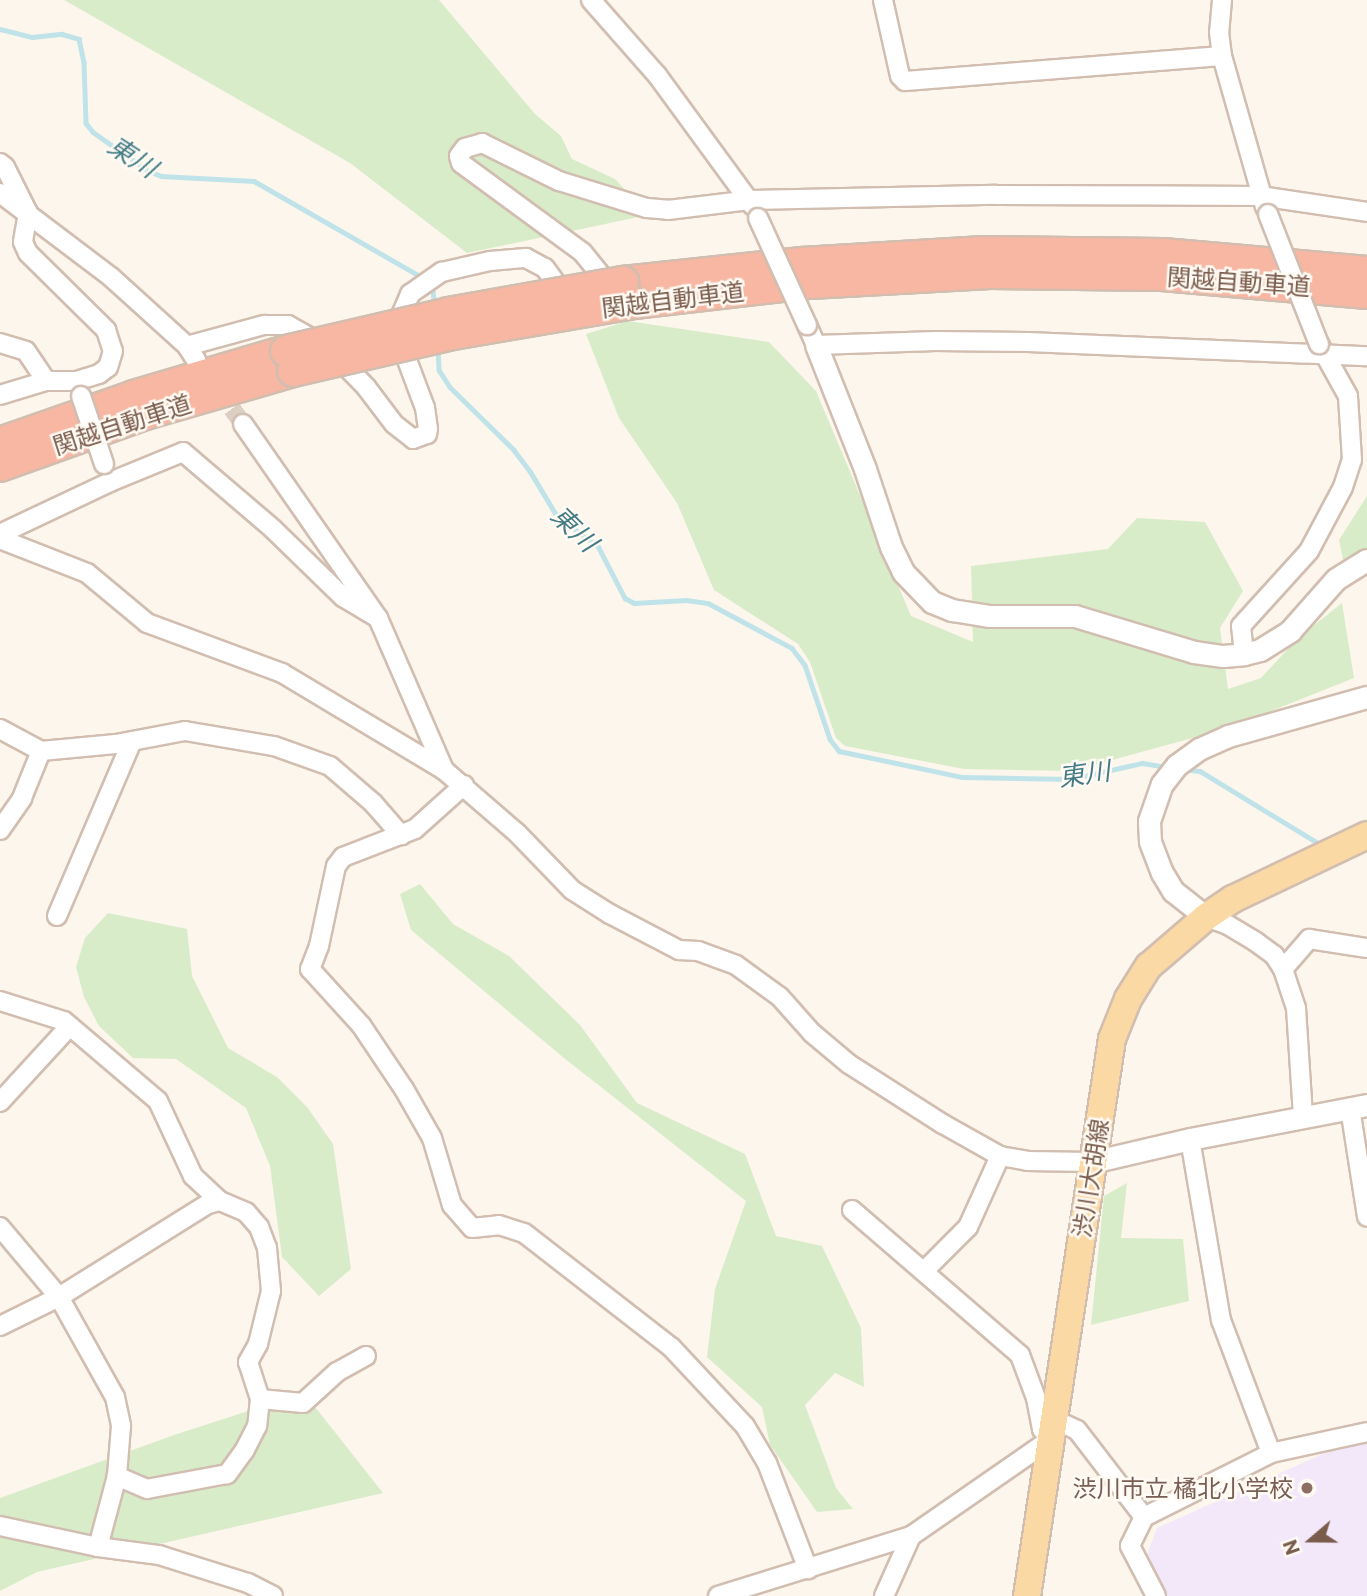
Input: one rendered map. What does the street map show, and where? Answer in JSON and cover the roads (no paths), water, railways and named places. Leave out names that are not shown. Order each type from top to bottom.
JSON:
[{"type":"highway","name":"関越自動車道","points":[[629,293],[789,264],[985,252],[1163,254],[1367,272]]},
{"type":"highway","name":"関越自動車道","points":[[0,466],[289,361],[449,313],[629,293],[990,273],[1162,275],[1367,292]]},
{"type":"highway","name":"関越自動車道","points":[[0,443],[134,396],[289,361]]},
{"type":"main road","name":"渋川大胡線","points":[[1027,1596],[1112,1039],[1128,999],[1149,966],[1206,917],[1233,899],[1367,835]]},
{"type":"street","points":[[591,0],[657,75],[751,200],[816,345],[865,469],[891,547],[903,572],[932,602],[969,615],[1075,616],[1194,652],[1223,656],[1260,650],[1290,631],[1336,579],[1367,561]]},
{"type":"street","points":[[883,0],[900,76],[905,80],[1222,56]]},
{"type":"street","points":[[1222,0],[1219,32],[1222,56],[1260,196],[1321,348],[1348,396],[1352,460],[1343,487],[1309,551],[1241,626],[1244,654]]},
{"type":"street","points":[[0,193],[111,277],[192,353],[264,325],[288,325],[327,348],[366,387],[394,424],[413,439],[427,434],[425,408],[400,341],[402,313],[410,293],[442,272],[490,261],[526,258],[545,268],[570,301],[584,303],[597,299],[600,274],[582,252],[461,163],[459,156],[465,148],[482,143],[559,181],[647,208],[668,210],[751,200],[996,195],[1260,196],[1367,212]]},
{"type":"street","points":[[0,163],[5,167],[28,213],[23,242],[28,253],[106,330],[113,351],[108,367],[78,388],[46,382],[0,395]]},
{"type":"street","points":[[816,345],[936,341],[1321,348],[1367,356]]},
{"type":"street","points":[[0,343],[26,351],[46,382]]},
{"type":"street","points":[[78,388],[107,473]]},
{"type":"street","points":[[243,424],[378,618],[443,770]]},
{"type":"street","points":[[0,537],[107,473],[183,452],[273,529],[343,597],[378,618]]},
{"type":"street","points":[[0,537],[87,573],[146,623],[282,673],[443,770],[464,785],[572,890],[610,914],[679,950],[698,951],[736,965],[779,997],[811,1033],[849,1063],[1000,1156],[1027,1161],[1093,1163],[1190,1139],[1358,1107],[1367,1217]]},
{"type":"street","points":[[1303,1117],[1296,1008],[1283,969],[1273,955],[1256,942],[1228,925],[1206,917],[1173,891],[1153,849],[1149,821],[1162,784],[1177,765],[1199,749],[1228,736],[1367,697]]},
{"type":"street","points":[[0,729],[41,751],[132,741],[186,731],[285,750],[330,766],[373,803],[401,835]]},
{"type":"street","points":[[57,916],[132,741]]},
{"type":"street","points":[[0,830],[22,798],[41,751]]},
{"type":"street","points":[[464,785],[415,829],[343,857],[336,866],[319,946],[310,969],[361,1026],[404,1089],[432,1138],[452,1205],[472,1228],[499,1225],[524,1233],[671,1347],[745,1426],[766,1463],[808,1569]]},
{"type":"street","points":[[1283,969],[1308,939],[1367,948]]},
{"type":"street","points":[[0,1002],[64,1021],[158,1101],[193,1176],[220,1201],[246,1212],[259,1227],[267,1248],[271,1291],[258,1343],[248,1362],[260,1399],[257,1426],[227,1474],[147,1489],[117,1476]]},
{"type":"street","points":[[0,1102],[70,1026]]},
{"type":"street","points":[[1190,1139],[1221,1320],[1271,1453]]},
{"type":"street","points":[[924,1270],[968,1227],[1000,1156]]},
{"type":"street","points":[[0,1326],[60,1297],[208,1204],[220,1201]]},
{"type":"street","points":[[852,1210],[1020,1355],[1036,1398],[1042,1429],[1077,1430],[1144,1517]]},
{"type":"street","points":[[0,1227],[60,1297],[115,1397],[121,1426],[117,1476],[98,1547]]},
{"type":"street","points":[[260,1399],[303,1403],[337,1373],[366,1356]]},
{"type":"street","points":[[718,1596],[911,1536],[1053,1429]]},
{"type":"street","points":[[1156,1596],[1130,1546],[1144,1517],[1271,1453],[1367,1432]]},
{"type":"street","points":[[0,1526],[98,1547],[159,1555],[248,1583],[273,1596]]},
{"type":"street","points":[[884,1596],[911,1536]]},
{"type":"waterway","name":"東川","points":[[0,29],[32,37],[62,34],[79,39],[84,62],[86,123],[93,132],[147,170],[161,176],[254,181],[425,279]]},
{"type":"waterway","name":"東川","points":[[432,283],[435,306]]},
{"type":"waterway","name":"東川","points":[[438,349],[439,370],[450,387],[514,450],[557,516],[598,546],[625,598],[634,603],[686,600],[708,603],[792,648],[805,665],[830,739],[839,751],[962,777],[1071,779],[1142,763],[1168,767]]},
{"type":"waterway","name":"東川","points":[[1183,769],[1200,771],[1321,845]]},
{"type":"tunnel","points":[[216,387],[243,424]]},
{"type":"place","name":"渋川市立 橘北小学校","points":[[1307,1488]]}]
